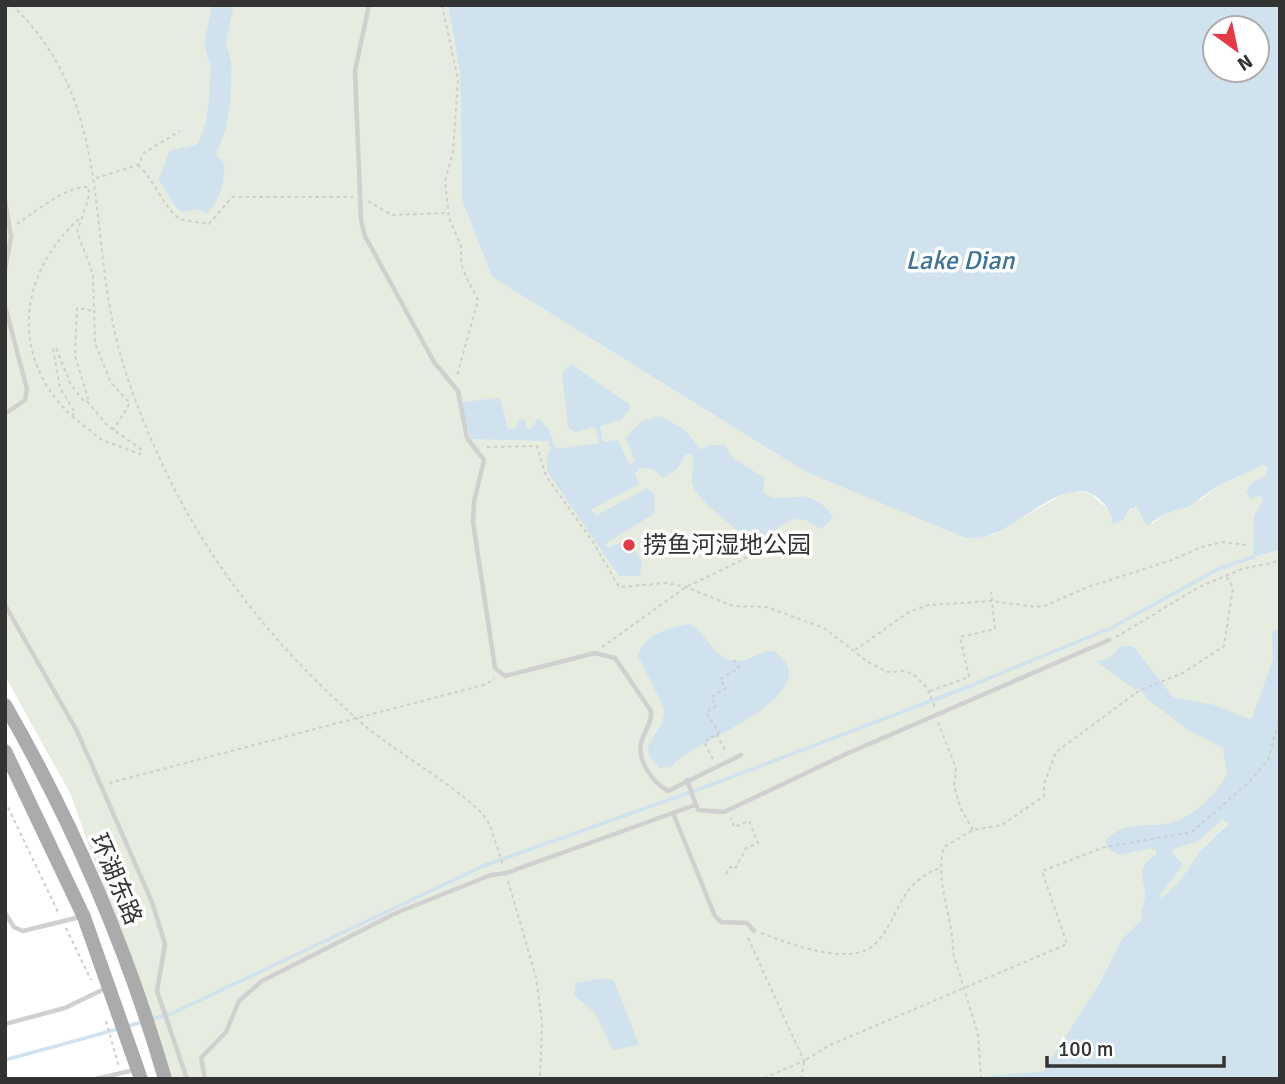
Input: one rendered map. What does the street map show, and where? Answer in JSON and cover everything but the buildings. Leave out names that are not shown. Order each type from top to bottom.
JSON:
[{"type":"main road","name":"环湖东路","points":[[5,705],[68,823],[106,908],[165,1079]]},
{"type":"main road","name":"环湖东路","points":[[5,751],[84,916],[103,990],[119,1013],[140,1074]]},
{"type":"lane","points":[[369,5],[355,71],[360,197],[365,236],[434,362],[455,387],[467,438],[484,460],[474,502],[473,522],[495,668],[505,676],[595,653],[615,658],[651,711],[652,721],[640,751],[647,770],[659,786],[668,791],[741,755]]},
{"type":"lane","points":[[5,200],[10,227],[5,270]]},
{"type":"lane","points":[[5,306],[27,395],[22,404],[5,414]]},
{"type":"lane","points":[[5,605],[77,731],[103,784],[152,902],[165,944],[157,991],[187,1079]]},
{"type":"lane","points":[[688,782],[695,805],[707,812],[724,812],[846,754],[939,716],[1109,640]]},
{"type":"lane","points":[[205,1079],[201,1058],[226,1032],[239,1001],[262,981],[396,913],[491,875],[695,805]]},
{"type":"lane","points":[[673,813],[715,916],[722,922],[740,921],[754,931]]},
{"type":"lane","points":[[5,913],[14,927],[23,931],[84,916]]},
{"type":"lane","points":[[5,1024],[65,1008],[103,990]]},
{"type":"lane","points":[[96,1079],[120,1073],[140,1074]]},
{"type":"path","points":[[442,5],[458,80],[453,152],[445,181],[448,213],[461,246],[461,263],[478,300],[455,387]]},
{"type":"path","points":[[13,6],[57,63],[74,99],[95,178],[103,271],[111,319],[131,390],[161,461],[191,517],[243,600],[277,643],[356,718],[470,802],[490,825],[536,977],[542,1023],[540,1079]]},
{"type":"path","points":[[95,178],[138,165],[144,153],[180,131]]},
{"type":"path","points":[[138,165],[156,184],[175,215],[183,220],[209,224],[232,197],[360,197],[392,215],[448,213]]},
{"type":"path","points":[[10,227],[79,186],[89,187],[89,200],[79,219],[51,248],[41,266],[34,287],[28,324],[40,375],[58,403],[72,416],[102,440],[139,454],[142,450],[113,430],[71,386],[56,348],[53,349],[60,388],[75,412],[72,416]]},
{"type":"path","points":[[79,219],[79,240],[93,274],[95,343],[111,383],[130,403],[113,430]]},
{"type":"path","points":[[85,399],[75,356],[77,308],[94,311]]},
{"type":"path","points":[[481,453],[487,447],[537,446],[546,476],[593,542],[620,587],[667,583],[686,587],[733,606],[767,607],[824,628],[867,662],[888,672],[906,671],[917,677],[929,693],[936,710]]},
{"type":"path","points":[[595,653],[686,587],[742,560],[791,529]]},
{"type":"path","points":[[854,650],[909,612],[928,605],[992,601],[1047,606],[1088,587],[1170,562],[1202,547],[1223,542],[1246,545]]},
{"type":"path","points":[[1109,640],[1199,587],[1226,575],[1280,561]]},
{"type":"path","points":[[981,1079],[978,1034],[953,953],[941,867],[944,847],[973,830],[1002,825],[1044,796],[1044,784],[1056,752],[1140,690],[1183,673],[1224,646],[1233,587],[1226,575]]},
{"type":"path","points":[[929,693],[969,677],[960,637],[995,629],[991,592]]},
{"type":"path","points":[[729,760],[706,712],[716,706],[710,697],[726,688],[720,679],[738,668],[733,659]]},
{"type":"path","points":[[103,784],[487,684],[500,672]]},
{"type":"path","points":[[939,716],[938,728],[947,740],[956,768],[954,786],[973,830]]},
{"type":"path","points":[[762,1079],[804,1062],[816,1052],[962,986],[1068,944],[1042,871],[1105,847],[1192,832],[1250,782],[1268,760],[1280,717]]},
{"type":"path","points":[[717,734],[704,742],[717,766]]},
{"type":"path","points":[[5,801],[62,920],[103,990]]},
{"type":"path","points":[[726,874],[730,867],[735,869],[746,848],[758,843],[749,821],[734,827],[730,817]]},
{"type":"path","points":[[754,931],[816,952],[859,951],[874,946],[900,899],[913,884],[941,867]]},
{"type":"path","points":[[740,921],[804,1062],[801,1079]]},
{"type":"path","points":[[105,1018],[120,1073]]},
{"type":"shaded area","name":"捞鱼河湿地公园","points":[[5,5],[448,5],[460,73],[462,200],[492,277],[806,472],[992,535],[1070,490],[1091,494],[1110,511],[1111,520],[1126,515],[1137,506],[1144,523],[1153,523],[1164,514],[1202,499],[1216,487],[1263,465],[1267,467],[1266,475],[1250,484],[1263,500],[1254,557],[1280,550],[1280,746],[1228,823],[1200,851],[1179,882],[1122,939],[1099,984],[1039,1079],[170,1079],[71,795],[5,676]]},
{"type":"water","name":"Lake Dian","points":[[448,5],[1280,5],[1280,550],[1253,557],[1254,516],[1263,500],[1260,496],[1251,499],[1246,492],[1250,484],[1266,475],[1267,467],[1263,465],[1216,487],[1190,506],[1164,514],[1148,525],[1144,523],[1137,506],[1130,509],[1123,520],[1113,524],[1108,509],[1093,495],[1076,491],[1058,496],[1001,530],[982,537],[964,537],[806,472],[492,277],[462,200],[460,73]]},
{"type":"water","points":[[203,143],[224,163],[221,190],[207,214],[199,209],[182,212],[159,180],[169,151]]},
{"type":"water","points":[[571,364],[629,404],[630,408],[621,420],[600,426],[603,442],[618,440],[630,466],[635,460],[625,438],[642,421],[660,416],[684,429],[701,450],[708,445],[724,445],[734,459],[765,478],[763,492],[770,497],[804,497],[814,500],[833,517],[822,529],[804,520],[794,519],[763,539],[750,541],[710,507],[697,492],[692,482],[693,458],[691,454],[686,454],[677,469],[663,478],[653,469],[640,468],[635,474],[639,483],[636,486],[590,510],[597,515],[647,488],[654,494],[655,513],[605,544],[608,548],[627,540],[642,561],[640,576],[619,576],[547,471],[547,456],[551,448],[548,441],[471,439],[461,402],[500,398],[508,430],[516,427],[521,419],[525,420],[527,429],[531,429],[538,418],[548,428],[556,449],[599,443],[595,427],[575,432],[568,427],[562,373]]},
{"type":"water","points":[[690,624],[722,657],[729,660],[742,661],[773,651],[788,667],[786,684],[772,701],[750,717],[682,757],[673,766],[660,768],[649,755],[648,746],[662,723],[665,710],[638,656],[641,648],[652,637]]},
{"type":"water","points":[[1280,628],[1280,1079],[992,1079],[993,1075],[1043,1072],[1099,984],[1122,939],[1142,919],[1145,896],[1142,871],[1146,863],[1156,855],[1156,850],[1151,848],[1119,855],[1106,847],[1107,839],[1124,828],[1169,823],[1189,815],[1207,801],[1227,774],[1223,748],[1190,731],[1148,700],[1139,688],[1135,690],[1097,662],[1111,657],[1120,646],[1133,646],[1173,697],[1214,705],[1249,719],[1252,718],[1273,659],[1272,632]],"holes":[[[1222,819],[1228,824],[1200,851],[1179,882],[1161,899],[1160,895],[1183,865],[1173,853],[1173,849],[1199,841]]]},
{"type":"water","points":[[605,978],[614,981],[639,1045],[613,1050],[595,1013],[574,995],[576,983]]},
{"type":"waterway","points":[[208,147],[216,125],[220,98],[221,65],[215,43],[223,5]]},
{"type":"waterway","points":[[149,1020],[173,1013],[483,866],[705,787],[970,686],[1113,627],[1218,569],[1253,557]]},
{"type":"waterway","points":[[125,1027],[142,1022]]},
{"type":"waterway","points":[[5,1060],[118,1029]]},
{"type":"place","name":"捞鱼河湿地公园","points":[[629,545]]}]
